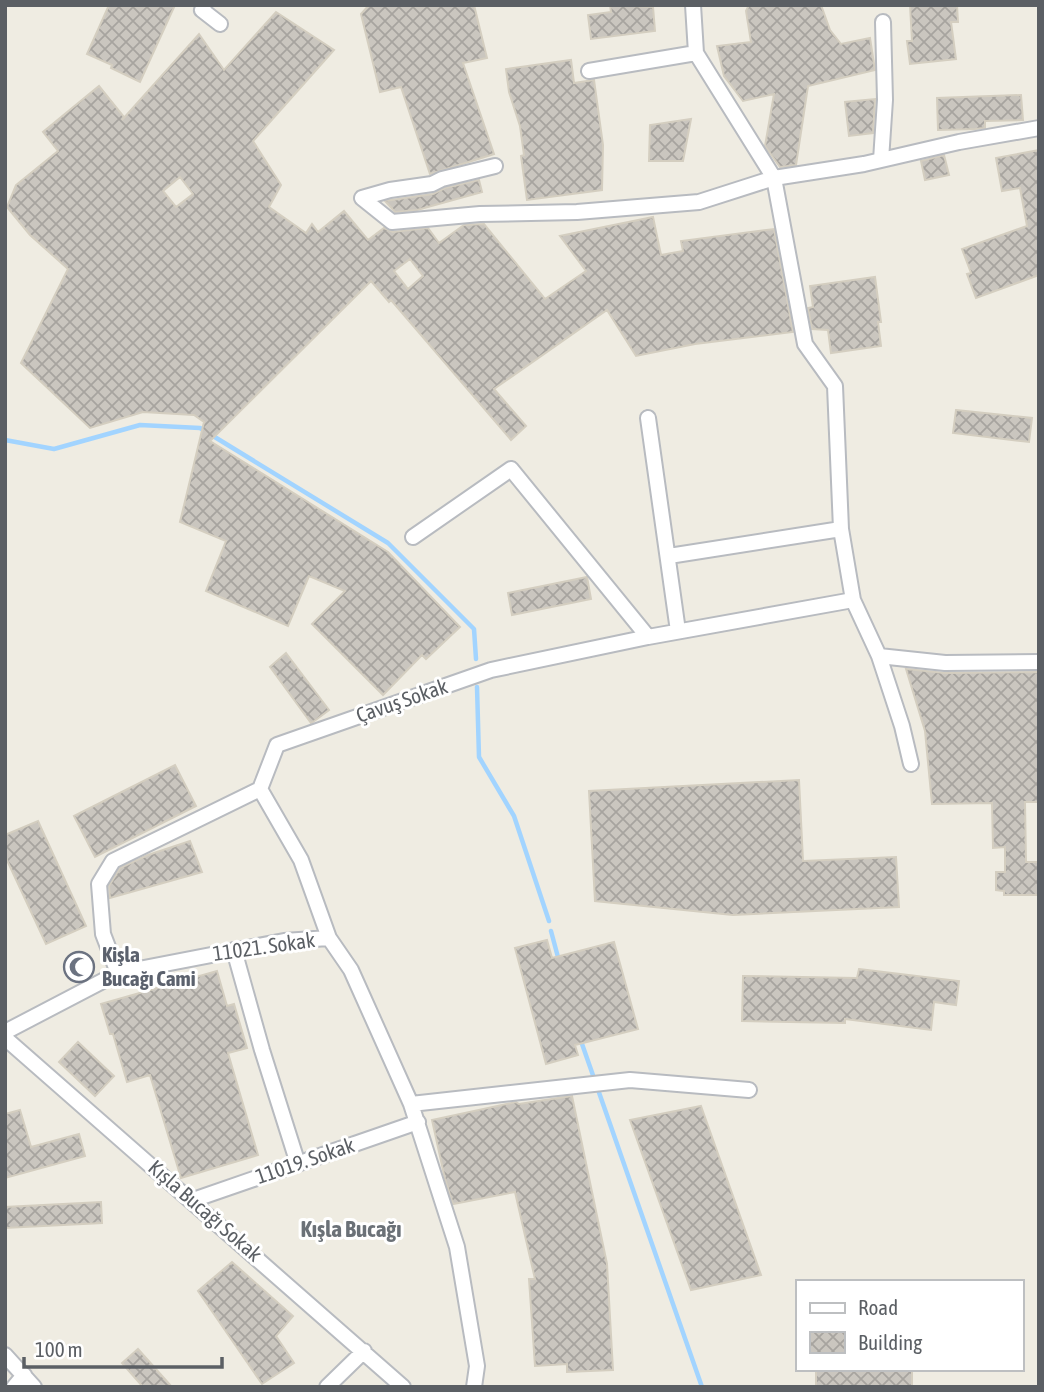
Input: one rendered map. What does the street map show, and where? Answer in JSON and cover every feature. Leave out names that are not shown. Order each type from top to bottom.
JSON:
[{"type":"street","points":[[204,5],[202,10],[220,24]]},
{"type":"street","points":[[693,5],[696,52],[774,178],[806,344],[835,386],[841,529],[853,600],[879,656],[902,726],[911,764]]},
{"type":"street","points":[[881,160],[885,100],[883,22]]},
{"type":"street","points":[[589,71],[696,52]]},
{"type":"street","points":[[495,166],[432,184],[390,190],[362,198],[392,222],[480,214],[577,212],[699,202],[774,178],[881,160],[959,142],[1039,128]]},
{"type":"street","points":[[648,418],[678,631]]},
{"type":"street","points":[[413,537],[511,469],[648,637]]},
{"type":"street","points":[[668,556],[841,529]]},
{"type":"street","name":"Çavuş Sokak","points":[[260,789],[277,745],[491,670],[678,631],[853,600]]},
{"type":"street","points":[[879,656],[945,663],[1039,662]]},
{"type":"street","points":[[118,973],[103,934],[99,884],[113,861],[260,789],[301,860],[329,938],[351,970],[418,1122],[457,1247],[477,1366],[474,1387]]},
{"type":"street","name":"11021. Sokak","points":[[5,1032],[118,973],[284,941],[329,938]]},
{"type":"street","points":[[234,950],[298,1164]]},
{"type":"street","name":"Kışla Bucağı Sokak","points":[[5,1038],[193,1200],[403,1387]]},
{"type":"street","points":[[411,1104],[630,1080],[749,1090]]},
{"type":"street","name":"11019. Sokak","points":[[193,1200],[418,1122]]},
{"type":"street","points":[[327,1387],[364,1351]]},
{"type":"street","points":[[5,1356],[19,1381],[34,1387]]},
{"type":"building","points":[[109,5],[175,5],[140,82],[87,54]]},
{"type":"building","points":[[369,5],[474,5],[487,58],[463,63],[494,154],[430,174],[401,87],[380,92],[361,14]]},
{"type":"building","points":[[610,5],[653,7],[655,31],[591,39],[588,15],[611,12]]},
{"type":"building","points":[[749,5],[821,5],[830,30],[841,44],[870,38],[875,70],[808,86],[796,165],[780,167],[765,146],[774,94],[743,101],[724,76],[717,46],[751,42],[746,11]]},
{"type":"building","points":[[910,5],[957,5],[958,22],[951,22],[956,59],[910,64],[907,41],[912,41]]},
{"type":"building","points":[[276,12],[334,50],[253,141],[281,185],[269,207],[306,233],[312,224],[318,232],[344,211],[368,240],[384,228],[393,232],[428,228],[439,243],[464,225],[484,224],[545,299],[586,271],[560,236],[653,217],[661,255],[683,251],[681,241],[774,229],[793,332],[695,344],[636,356],[607,310],[494,389],[526,426],[511,440],[391,300],[389,302],[371,281],[210,441],[388,552],[460,627],[426,659],[422,655],[383,695],[312,624],[345,591],[309,576],[288,626],[206,591],[226,541],[180,522],[204,422],[194,415],[143,412],[90,428],[21,363],[68,269],[30,235],[7,207],[16,185],[58,151],[43,132],[99,86],[124,117],[122,120],[199,34],[224,70]],"holes":[[[180,177],[193,194],[176,207],[163,191]],[[410,259],[423,276],[408,289],[394,271]]]},
{"type":"building","points":[[571,60],[574,83],[594,80],[603,145],[602,190],[527,200],[520,126],[509,92],[506,69]]},
{"type":"building","points":[[1021,95],[1023,120],[985,121],[985,128],[938,130],[937,98]]},
{"type":"building","points":[[875,99],[873,133],[849,136],[845,102]]},
{"type":"building","points":[[691,119],[683,161],[649,161],[650,125]]},
{"type":"building","points":[[1039,150],[1039,275],[976,298],[962,249],[1027,226],[1020,188],[1002,191],[996,158]]},
{"type":"building","points":[[944,155],[949,175],[925,180],[921,161]]},
{"type":"building","points":[[479,180],[482,192],[417,210],[395,212],[385,201],[433,194],[445,188]]},
{"type":"building","points":[[875,277],[881,346],[831,353],[828,330],[812,329],[808,308],[813,307],[810,286]]},
{"type":"building","points":[[956,410],[1032,418],[1029,442],[953,433]]},
{"type":"building","points":[[587,577],[591,599],[512,615],[508,593]]},
{"type":"building","points":[[286,653],[329,710],[311,723],[270,667]]},
{"type":"building","points":[[906,669],[945,673],[1039,672],[1039,802],[1025,802],[1026,862],[1039,862],[1039,895],[1004,895],[1004,891],[996,890],[996,872],[1005,872],[1005,847],[993,848],[992,803],[932,804],[925,731]]},
{"type":"building","points":[[175,765],[196,806],[95,857],[74,816]]},
{"type":"building","points":[[799,780],[803,861],[896,857],[899,907],[733,915],[595,901],[589,791]]},
{"type":"building","points":[[38,821],[86,926],[46,944],[5,856],[5,835]]},
{"type":"building","points":[[190,841],[202,872],[110,898],[109,886],[120,868]]},
{"type":"building","points":[[547,940],[552,958],[614,942],[638,1029],[575,1045],[578,1055],[546,1064],[515,948]]},
{"type":"building","points":[[859,969],[959,981],[956,1005],[934,1002],[931,1030],[845,1019],[845,1023],[742,1021],[743,976],[857,978]]},
{"type":"building","points":[[217,971],[227,1006],[234,1004],[247,1048],[228,1053],[258,1155],[181,1178],[150,1075],[127,1082],[101,1004]]},
{"type":"building","points":[[78,1042],[114,1076],[95,1096],[59,1062]]},
{"type":"building","points":[[572,1096],[607,1264],[613,1370],[567,1372],[567,1364],[535,1366],[529,1279],[535,1279],[515,1192],[453,1204],[432,1120],[516,1102],[519,1104]]},
{"type":"building","points":[[701,1106],[761,1275],[691,1290],[630,1120]]},
{"type":"building","points":[[20,1110],[31,1147],[79,1134],[85,1156],[5,1178],[5,1114]]},
{"type":"building","points":[[101,1202],[102,1223],[5,1228],[5,1207]]},
{"type":"building","points":[[232,1262],[293,1316],[276,1336],[294,1363],[262,1384],[198,1291]]},
{"type":"building","points":[[138,1349],[172,1387],[143,1387],[122,1363]]},
{"type":"building","points":[[816,1371],[912,1371],[912,1387],[816,1387]]},
{"type":"waterway","points":[[5,440],[54,449],[140,425],[200,428],[388,543],[474,629],[476,659]]},
{"type":"waterway","points":[[477,687],[479,757],[514,816],[549,921]]},
{"type":"waterway","points":[[551,931],[559,961]]},
{"type":"waterway","points":[[581,1041],[702,1387]]},
{"type":"place","name":"Kişla Bucağı Cami","points":[[79,967]]},
{"type":"district","name":"Kışla Bucağı","points":[[351,1229]]}]
